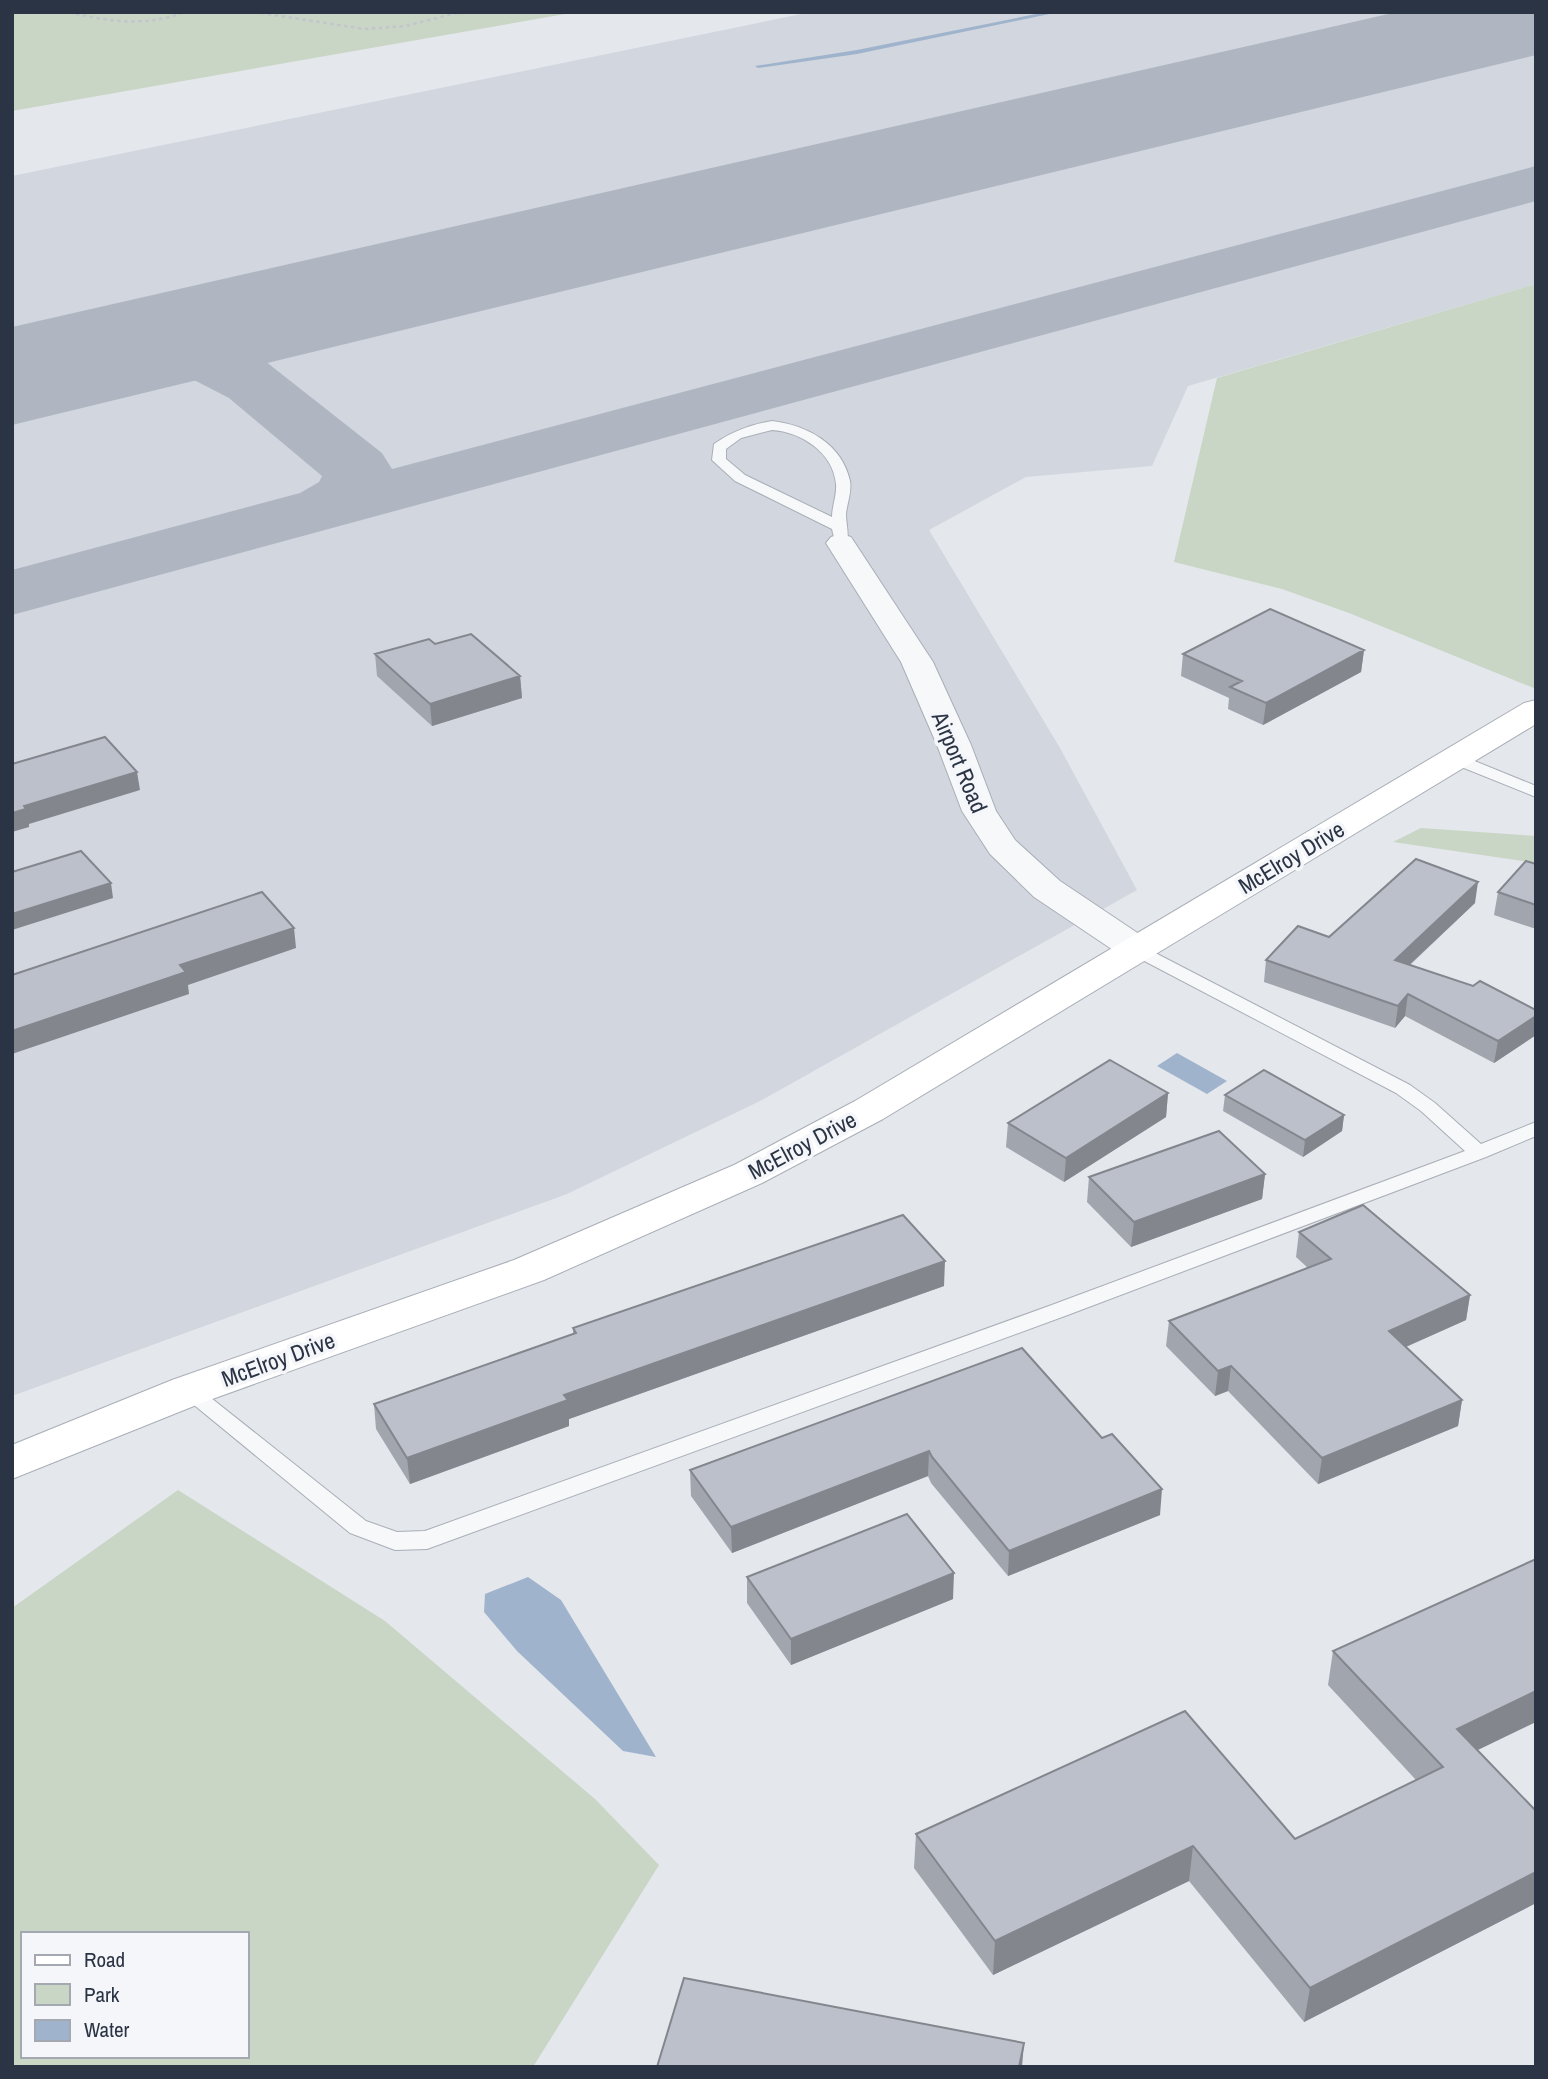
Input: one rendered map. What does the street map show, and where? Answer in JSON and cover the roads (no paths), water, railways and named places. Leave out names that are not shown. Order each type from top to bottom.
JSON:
[{"type":"street","name":"Airport Road","points":[[840,535],[917,662],[954,745],[979,811],[1002,847],[1047,889],[1138,950]]},
{"type":"street","name":"McElroy Drive","points":[[12,1463],[188,1391],[529,1270],[748,1174],[869,1110],[1536,710]]},
{"type":"lane","points":[[786,426],[802,430],[821,441],[843,480],[840,535],[740,478],[719,460],[719,447],[734,435],[758,428],[786,426]]},
{"type":"lane","points":[[1455,758],[1536,792]]},
{"type":"lane","points":[[1138,950],[1403,1089],[1428,1107],[1479,1153]]},
{"type":"lane","points":[[188,1391],[358,1527],[396,1541],[427,1540],[1044,1316],[1479,1153],[1536,1128]]},
{"type":"water","points":[[1177,1053],[1227,1081],[1207,1094],[1157,1066]]},
{"type":"water","points":[[528,1577],[561,1600],[656,1757],[623,1751],[517,1651],[484,1612],[485,1594]]},
{"type":"waterway","points":[[758,66],[857,52],[1056,12]]}]
